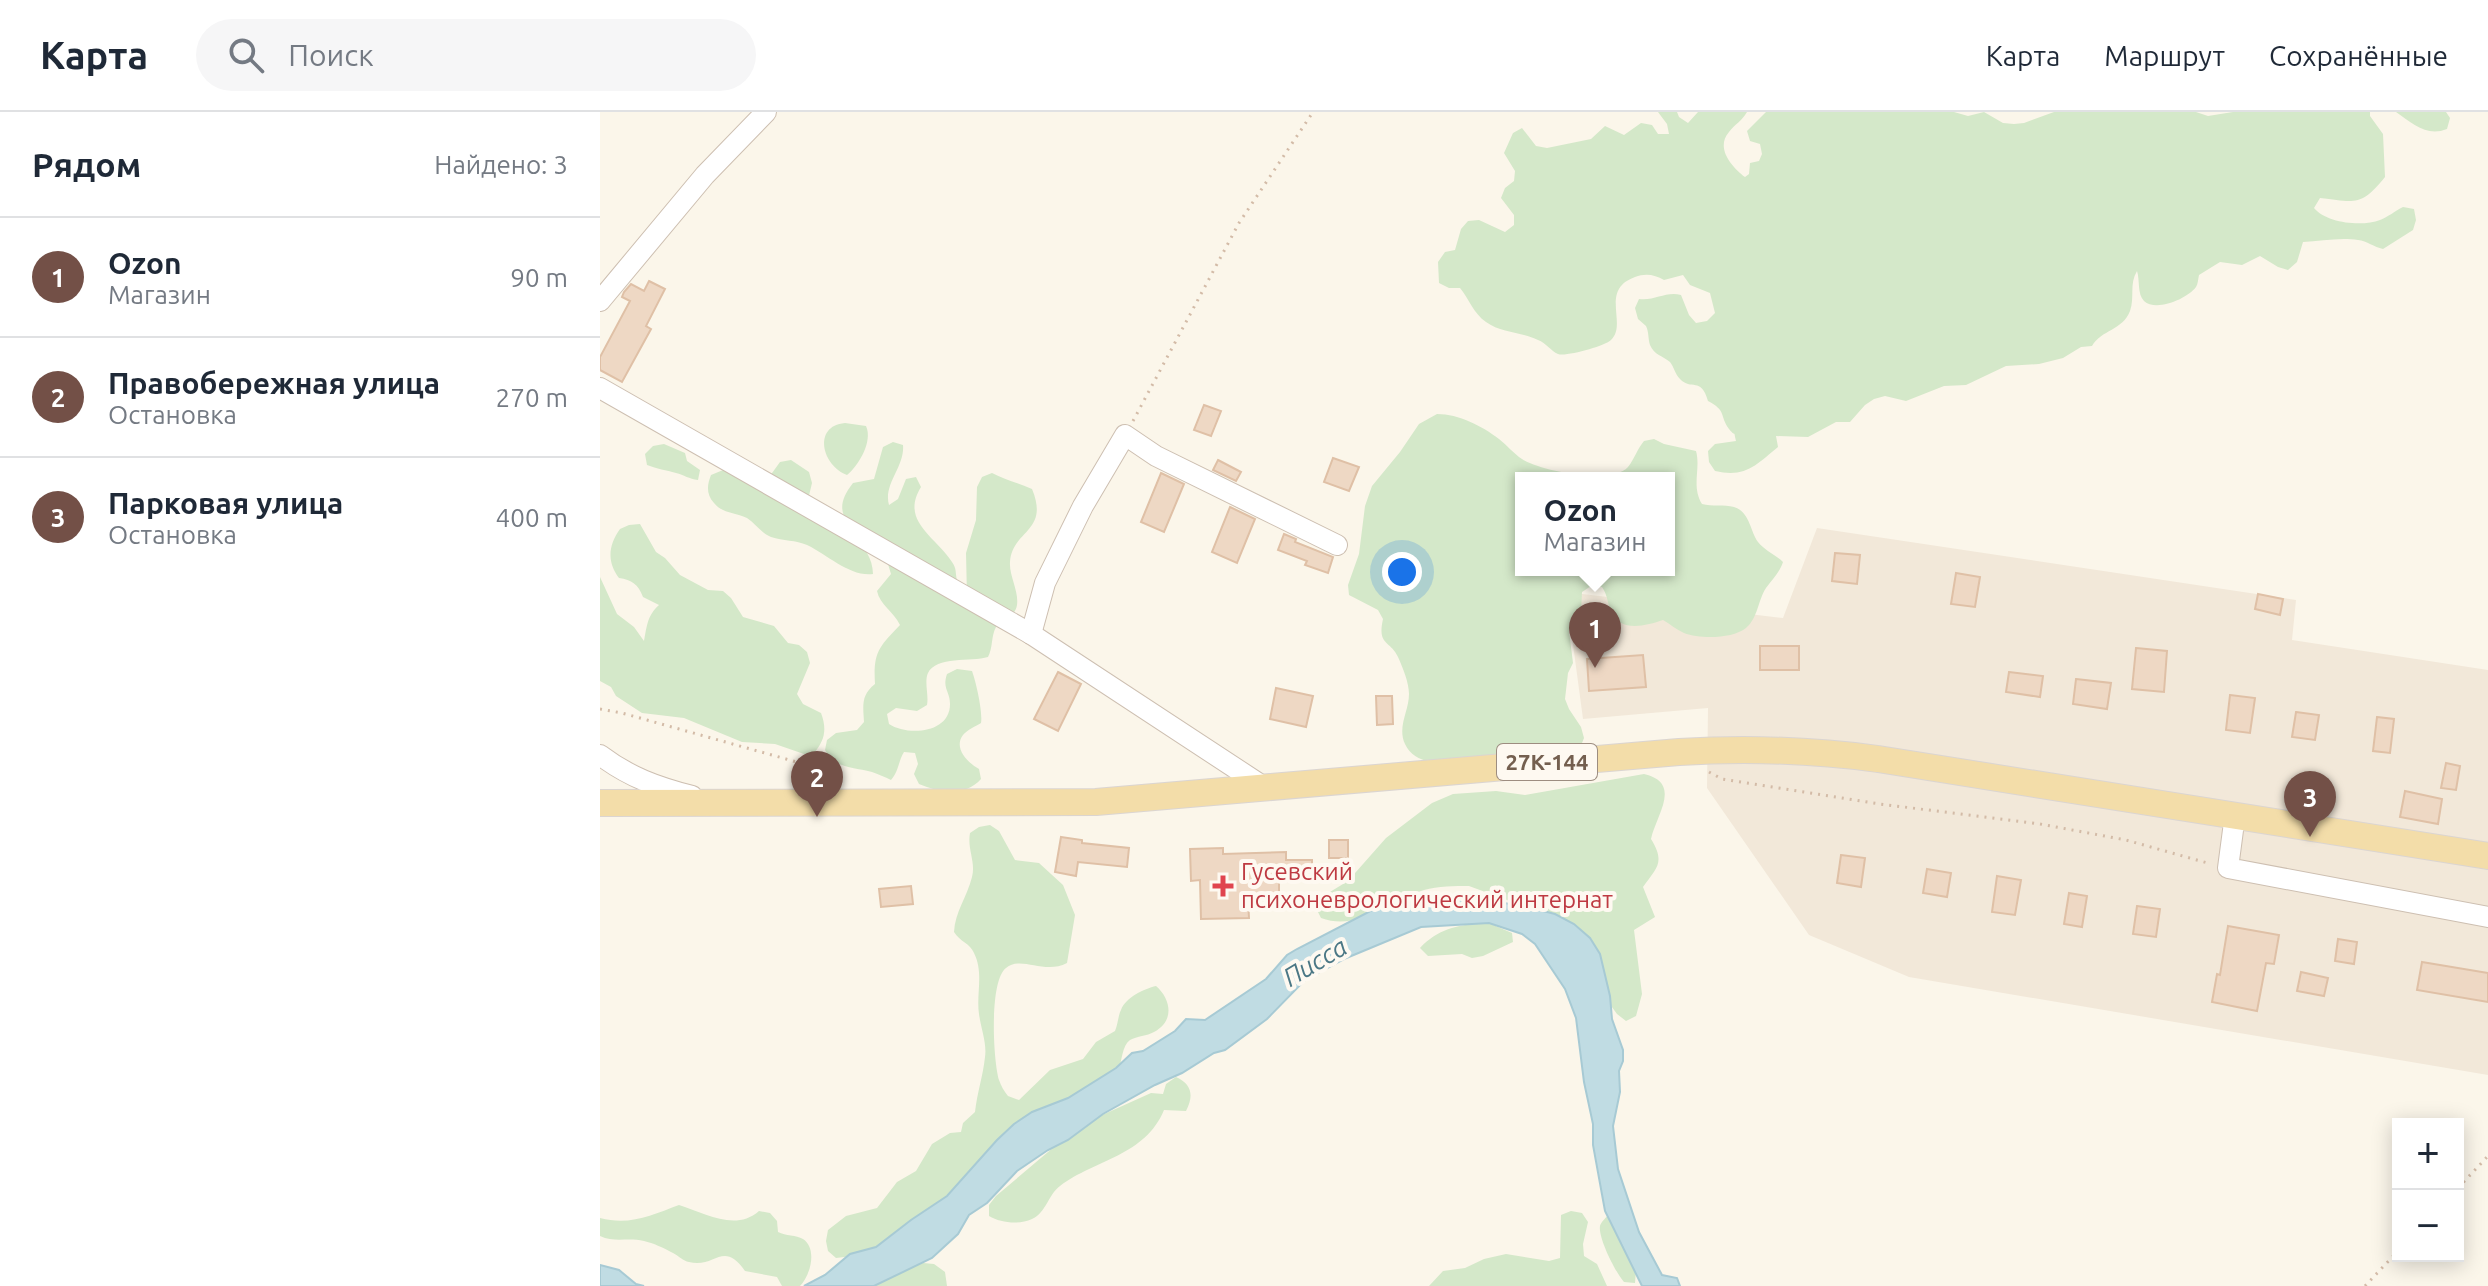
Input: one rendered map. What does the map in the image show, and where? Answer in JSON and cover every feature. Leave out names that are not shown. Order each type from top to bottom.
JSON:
[{"type":"main road","name":"27К-144","points":[[601,802],[1096,802],[1734,748],[1830,752],[2488,856]]},
{"type":"street","points":[[600,301],[705,175],[766,112]]},
{"type":"street","points":[[600,388],[1031,634],[1264,787]]},
{"type":"street","points":[[1031,634],[1045,583],[1083,506],[1125,435],[1156,456],[1337,545]]},
{"type":"street","points":[[600,755],[655,786],[723,803]]},
{"type":"street","points":[[2235,815],[2228,868],[2488,917]]},
{"type":"path","points":[[1125,435],[1239,223],[1313,112]]},
{"type":"path","points":[[600,709],[836,773]]},
{"type":"path","points":[[1710,772],[1722,779],[1880,804],[2040,824],[2126,840],[2228,868]]},
{"type":"path","points":[[2464,1182],[2488,1156]]},
{"type":"path","points":[[2365,1286],[2392,1257]]},
{"type":"shaded area","points":[[1817,528],[2296,600],[2292,640],[2488,670],[2488,1075],[1909,977],[1809,935],[1707,788],[1708,708],[1583,719],[1566,592],[1783,618]]},
{"type":"green space","points":[[1658,112],[1677,112],[1688,123],[1698,112],[1747,112],[1729,132],[1724,144],[1727,157],[1745,177],[1749,174],[1750,163],[1759,161],[1762,154],[1760,144],[1750,141],[1747,131],[1766,112],[1954,112],[1968,116],[1984,112],[2003,123],[2014,124],[2054,112],[2196,112],[2208,116],[2233,112],[2370,112],[2383,134],[2385,177],[2363,198],[2350,201],[2320,198],[2314,208],[2335,220],[2364,223],[2380,220],[2403,207],[2414,209],[2416,220],[2413,230],[2383,249],[2351,239],[2303,242],[2297,262],[2288,270],[2260,256],[2242,265],[2220,262],[2199,275],[2197,286],[2192,291],[2179,300],[2163,305],[2144,301],[2140,295],[2137,271],[2127,317],[2092,346],[2081,347],[2063,358],[2039,364],[2006,366],[1966,385],[1944,386],[1906,401],[1885,396],[1874,399],[1850,422],[1836,422],[1808,437],[1776,436],[1778,447],[1757,464],[1743,471],[1726,473],[1715,471],[1709,462],[1708,451],[1715,444],[1736,441],[1735,434],[1702,389],[1684,382],[1670,362],[1654,351],[1646,326],[1638,319],[1635,308],[1639,299],[1681,295],[1696,323],[1707,321],[1715,313],[1710,293],[1690,285],[1683,275],[1664,280],[1643,275],[1624,283],[1616,298],[1617,325],[1611,340],[1594,348],[1562,355],[1532,337],[1492,326],[1478,315],[1460,288],[1449,288],[1439,283],[1438,262],[1445,252],[1455,250],[1461,229],[1468,221],[1479,220],[1505,232],[1514,225],[1514,215],[1501,198],[1505,188],[1514,181],[1515,171],[1504,153],[1513,133],[1522,128],[1536,146],[1547,148],[1591,139],[1605,126],[1624,135],[1641,123],[1652,125],[1658,134],[1669,134],[1667,124]]},
{"type":"green space","points":[[2396,112],[2446,112],[2450,118],[2447,129],[2433,131],[2420,128]]},
{"type":"green space","points":[[1437,414],[1445,415],[1478,425],[1531,464],[1559,472],[1515,472],[1515,576],[1675,576],[1675,472],[1620,472],[1628,467],[1644,441],[1654,439],[1696,451],[1697,491],[1702,504],[1739,509],[1747,517],[1758,542],[1783,562],[1763,593],[1750,624],[1740,632],[1724,636],[1691,635],[1663,620],[1641,626],[1620,623],[1611,611],[1602,587],[1591,586],[1582,592],[1581,613],[1569,631],[1573,663],[1568,673],[1565,699],[1581,727],[1584,738],[1580,748],[1430,762],[1409,751],[1403,738],[1408,685],[1398,657],[1383,638],[1383,619],[1378,610],[1349,595],[1348,585],[1359,554],[1365,506],[1372,486],[1419,424]]},
{"type":"green space","points":[[845,423],[866,426],[868,432],[864,452],[847,475],[832,464],[824,447],[828,431]]},
{"type":"green space","points":[[893,442],[903,445],[903,453],[889,490],[889,505],[898,499],[906,479],[916,477],[921,487],[916,499],[917,519],[954,564],[958,582],[967,597],[966,553],[976,520],[977,487],[982,477],[992,473],[1032,489],[1036,503],[1033,523],[1012,551],[1010,562],[1017,594],[1016,609],[996,627],[988,657],[938,664],[928,673],[927,705],[917,711],[896,708],[887,714],[889,724],[897,728],[916,731],[935,727],[948,714],[947,674],[957,669],[972,671],[981,723],[965,733],[960,745],[966,759],[979,769],[981,779],[960,791],[935,790],[919,784],[914,774],[918,764],[915,753],[904,752],[891,780],[840,764],[825,750],[827,740],[836,733],[857,730],[864,722],[864,701],[875,684],[876,657],[900,625],[877,591],[891,574],[889,543],[881,537],[860,536],[848,523],[842,505],[853,483],[874,479],[883,447]]},
{"type":"green space","points":[[664,444],[685,453],[687,461],[700,470],[698,480],[647,465],[645,454],[653,446]]},
{"type":"green space","points":[[791,460],[809,472],[812,483],[807,504],[858,542],[866,551],[873,574],[848,569],[803,543],[771,537],[747,518],[721,509],[708,493],[711,475],[728,468],[767,480],[780,462]]},
{"type":"green space","points":[[640,524],[656,552],[680,575],[708,590],[723,591],[743,617],[774,626],[788,643],[799,645],[807,652],[810,663],[797,694],[803,704],[821,713],[823,719],[824,734],[814,753],[804,754],[775,744],[742,742],[684,718],[642,713],[600,681],[600,577],[617,614],[634,627],[644,641],[650,617],[659,605],[643,597],[634,583],[619,578],[611,560],[611,548],[620,529]]},
{"type":"green space","points":[[1644,774],[1656,778],[1665,792],[1651,839],[1658,854],[1658,865],[1643,887],[1655,917],[1634,930],[1642,994],[1636,1016],[1626,1021],[1598,988],[1559,919],[1469,886],[1424,890],[1374,913],[1348,921],[1321,918],[1316,908],[1320,898],[1348,881],[1386,838],[1432,803],[1453,794],[1496,791],[1525,795]]},
{"type":"green space","points":[[990,825],[999,831],[1015,860],[1039,863],[1063,885],[1075,915],[1067,963],[1050,967],[1019,963],[1006,968],[1001,976],[995,1004],[994,1039],[999,1080],[1008,1096],[1019,1100],[1050,1070],[1083,1059],[1096,1042],[1115,1031],[1123,1005],[1141,991],[1156,986],[1165,997],[1168,1016],[1154,1032],[1127,1043],[1119,1069],[971,1178],[909,1228],[875,1248],[836,1258],[828,1251],[828,1230],[846,1216],[877,1208],[897,1182],[916,1171],[932,1144],[950,1133],[961,1132],[963,1123],[975,1112],[985,1052],[978,1006],[979,968],[972,950],[954,932],[973,871],[970,833]]},
{"type":"green space","points":[[1480,923],[1512,933],[1513,942],[1472,958],[1462,954],[1428,956],[1420,948],[1433,936],[1447,930]]},
{"type":"green space","points":[[1176,1077],[1190,1091],[1186,1111],[1164,1110],[1145,1137],[1060,1186],[1041,1213],[1032,1219],[1010,1222],[989,1216],[989,1205],[996,1196],[1080,1125],[1151,1093],[1163,1094],[1166,1084]]},
{"type":"green space","points":[[679,1205],[730,1220],[750,1217],[759,1211],[770,1213],[777,1221],[778,1232],[808,1243],[811,1262],[804,1282],[800,1286],[782,1286],[777,1277],[745,1271],[731,1257],[689,1262],[647,1242],[600,1236],[600,1218],[631,1220]]},
{"type":"green space","points":[[1571,1211],[1582,1213],[1588,1222],[1584,1256],[1597,1264],[1607,1286],[1429,1286],[1443,1271],[1465,1268],[1506,1254],[1549,1261],[1560,1258],[1561,1215]]},
{"type":"green space","points":[[1608,1215],[1636,1270],[1635,1283],[1624,1282],[1605,1247],[1600,1226]]},
{"type":"green space","points":[[923,1263],[934,1264],[945,1272],[947,1286],[865,1286]]},
{"type":"water","name":"Писса","points":[[1446,894],[1555,914],[1574,924],[1590,938],[1600,954],[1612,1019],[1623,1050],[1619,1071],[1620,1092],[1613,1126],[1618,1169],[1639,1232],[1662,1275],[1677,1278],[1680,1286],[1642,1286],[1605,1211],[1576,1018],[1565,989],[1535,944],[1522,934],[1489,923],[1421,927],[1344,959],[1305,980],[1267,1019],[1225,1050],[1214,1053],[1103,1114],[1017,1171],[987,1203],[969,1215],[958,1234],[932,1258],[874,1286],[804,1286],[825,1275],[850,1254],[876,1247],[947,1196],[1014,1124],[1032,1112],[1068,1098],[1116,1068],[1132,1053],[1143,1051],[1175,1031],[1186,1019],[1205,1020],[1266,979],[1287,955],[1382,905],[1413,895]]},
{"type":"water","points":[[600,1265],[619,1270],[636,1284],[644,1286],[600,1286]]},
{"type":"building","points":[[649,281],[665,289],[646,326],[651,329],[622,382],[600,370],[600,357],[630,301],[622,297],[624,292],[631,284],[644,291]]},
{"type":"building","points":[[1204,405],[1221,411],[1211,436],[1194,430]]},
{"type":"building","points":[[1333,458],[1359,467],[1349,491],[1324,482]]},
{"type":"building","points":[[1218,460],[1241,472],[1236,481],[1213,470]]},
{"type":"building","points":[[1161,473],[1184,484],[1164,532],[1141,522]]},
{"type":"building","points":[[1230,507],[1255,519],[1237,563],[1212,552]]},
{"type":"building","points":[[1284,534],[1296,539],[1295,542],[1333,557],[1328,573],[1278,550]]},
{"type":"building","points":[[1835,553],[1860,555],[1857,584],[1832,581]]},
{"type":"building","points":[[1956,573],[1980,577],[1975,607],[1951,604]]},
{"type":"building","points":[[2258,594],[2283,599],[2280,615],[2255,609]]},
{"type":"building","points":[[1760,646],[1799,646],[1799,670],[1760,670]]},
{"type":"building","points":[[2136,648],[2167,651],[2164,692],[2132,689]]},
{"type":"building","points":[[1643,655],[1646,687],[1589,691],[1587,659]]},
{"type":"building","points":[[1058,672],[1081,684],[1058,731],[1034,719]]},
{"type":"building","points":[[2009,672],[2043,676],[2040,697],[2006,692]]},
{"type":"building","points":[[2076,679],[2111,683],[2107,709],[2073,704]]},
{"type":"building","points":[[1276,688],[1313,696],[1306,727],[1270,719]]},
{"type":"building","points":[[2230,695],[2255,698],[2250,733],[2226,730]]},
{"type":"building","points":[[1376,696],[1392,696],[1393,724],[1377,725]]},
{"type":"building","points":[[2296,712],[2319,715],[2315,740],[2292,737]]},
{"type":"building","points":[[2377,717],[2394,719],[2390,753],[2373,751]]},
{"type":"building","points":[[2446,763],[2460,766],[2456,790],[2441,788]]},
{"type":"building","points":[[2405,791],[2442,799],[2438,824],[2400,817]]},
{"type":"building","points":[[1061,837],[1082,840],[1082,843],[1129,848],[1127,867],[1078,862],[1076,876],[1055,872]]},
{"type":"building","points":[[1329,840],[1348,840],[1348,858],[1329,858]]},
{"type":"building","points":[[1223,848],[1223,854],[1286,852],[1286,860],[1312,860],[1312,870],[1287,872],[1287,882],[1279,882],[1279,898],[1248,899],[1249,918],[1201,919],[1200,880],[1191,881],[1190,849]]},
{"type":"building","points":[[1841,855],[1865,858],[1861,887],[1837,883]]},
{"type":"building","points":[[1927,869],[1951,873],[1947,897],[1923,893]]},
{"type":"building","points":[[1997,876],[2021,880],[2015,915],[1992,912]]},
{"type":"building","points":[[911,886],[913,904],[881,907],[879,889]]},
{"type":"building","points":[[2069,893],[2087,896],[2082,927],[2064,924]]},
{"type":"building","points":[[2137,906],[2160,909],[2156,937],[2133,934]]},
{"type":"building","points":[[2228,926],[2279,935],[2274,964],[2266,963],[2257,1011],[2212,1002]]},
{"type":"building","points":[[2338,939],[2357,942],[2354,964],[2335,961]]},
{"type":"building","points":[[2422,962],[2488,973],[2488,1002],[2417,990]]},
{"type":"building","points":[[2301,972],[2328,978],[2324,996],[2297,991]]},
{"type":"place","name":"Ozon","points":[[1595,668]]},
{"type":"place","name":"Правобережная улица","points":[[817,817]]},
{"type":"place","name":"Парковая улица","points":[[2310,837]]},
{"type":"place","name":"Гусевский психоневрологический интернат","points":[[1223,886]]}]
